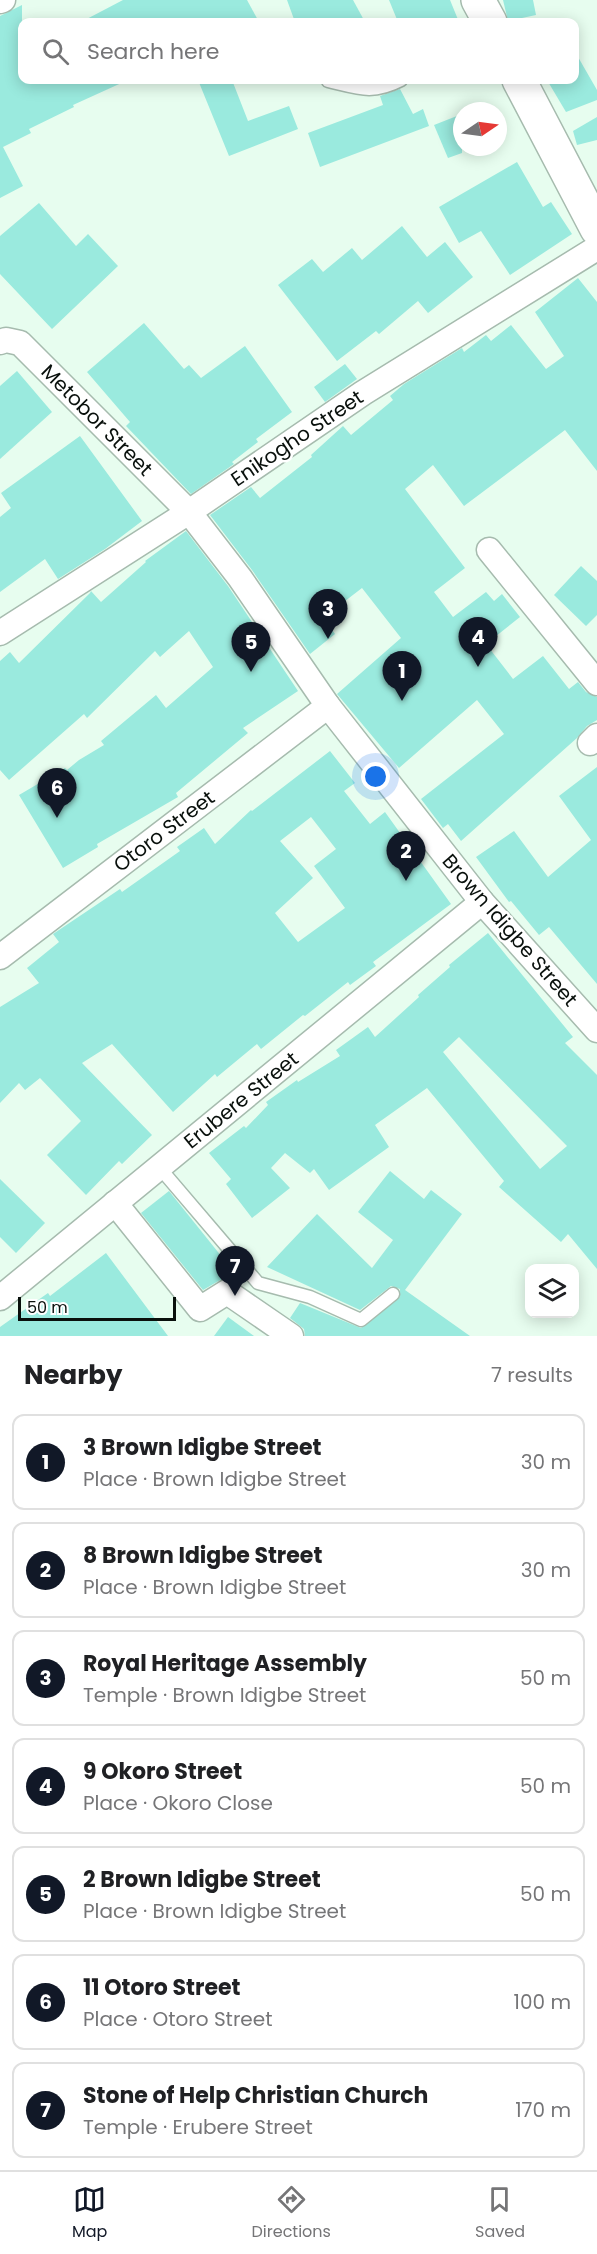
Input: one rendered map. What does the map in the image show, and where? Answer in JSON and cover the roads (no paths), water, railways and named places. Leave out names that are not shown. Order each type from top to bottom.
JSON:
[{"type":"street","points":[[478,0],[488,18]]},
{"type":"street","points":[[521,84],[597,229]]},
{"type":"street","name":"Enikogho Street","points":[[0,633],[189,512],[363,393],[597,248]]},
{"type":"street","name":"Metobor Street","points":[[0,342],[6,340],[20,343],[189,512]]},
{"type":"street","name":"Brown Idigbe Street","points":[[189,512],[240,578],[328,706],[482,902],[596,1027]]},
{"type":"street","points":[[489,550],[597,683]]},
{"type":"street","name":"Otoro Street","points":[[0,957],[328,706]]},
{"type":"street","name":"Erubere Street","points":[[0,1298],[482,902]]},
{"type":"street","points":[[115,1203],[200,1309],[227,1292],[291,1336]]},
{"type":"lane","points":[[340,84],[369,91],[392,84]]},
{"type":"lane","points":[[159,1167],[258,1283],[310,1297],[361,1320],[393,1294]]},
{"type":"place","name":"Royal Heritage Assembly","points":[[328,639]]},
{"type":"place","name":"9 Okoro Street","points":[[478,667]]},
{"type":"place","name":"2 Brown Idigbe Street","points":[[251,672]]},
{"type":"place","name":"3 Brown Idigbe Street","points":[[402,701]]},
{"type":"place","name":"11 Otoro Street","points":[[57,818]]},
{"type":"place","name":"8 Brown Idigbe Street","points":[[406,881]]},
{"type":"place","name":"Stone of Help Christian Church","points":[[235,1296]]}]
